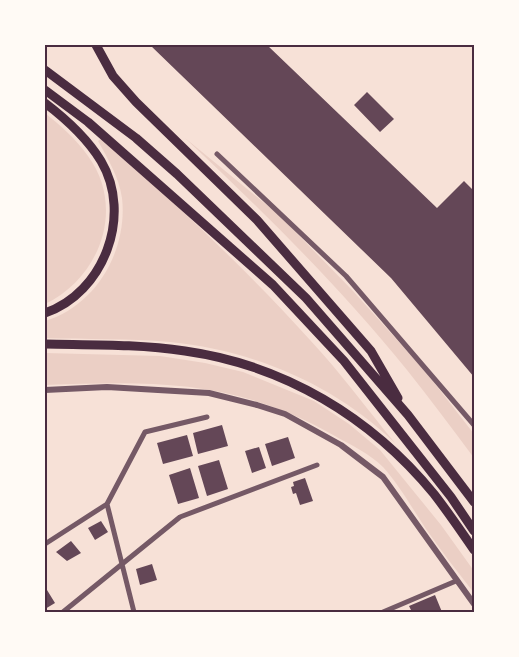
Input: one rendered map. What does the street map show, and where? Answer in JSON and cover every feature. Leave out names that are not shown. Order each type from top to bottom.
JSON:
[{"type":"highway","points":[[96,45],[113,76],[136,102],[257,220],[371,351],[408,415]]},
{"type":"highway","points":[[45,70],[136,138],[254,246],[306,298],[408,415],[474,502]]},
{"type":"highway","points":[[45,90],[88,122],[273,285],[344,361],[440,482],[474,531]]},
{"type":"highway","points":[[45,103],[81,136],[101,161],[113,194],[114,215],[108,249],[97,272],[70,301],[45,313]]},
{"type":"highway","points":[[45,344],[144,346],[185,351],[241,362],[293,382],[344,411],[402,460],[434,494],[474,550]]},
{"type":"street","points":[[217,154],[346,276],[474,425]]},
{"type":"street","points":[[45,390],[107,386],[209,394],[257,405],[285,414],[341,446],[383,477],[474,604]]},
{"type":"street","points":[[45,544],[107,504],[145,432],[207,417]]},
{"type":"street","points":[[63,612],[180,517],[317,465]]},
{"type":"street","points":[[107,504],[134,612]]},
{"type":"street","points":[[383,612],[456,581]]},
{"type":"shaded area","points":[[45,113],[68,133],[88,156],[99,176],[105,197],[106,219],[101,240],[93,259],[80,277],[64,292],[45,304]]},
{"type":"shaded area","points":[[102,138],[235,261],[285,313],[343,378],[395,443],[372,422],[319,388],[262,362],[232,353],[170,342],[45,338],[45,321],[63,314],[79,303],[93,289],[105,273],[114,256],[120,237],[123,218],[121,190],[116,175],[98,141]]},
{"type":"shaded area","points":[[185,138],[279,215],[353,291],[425,371],[474,434],[474,458],[407,370],[328,279],[243,193]]},
{"type":"shaded area","points":[[45,353],[160,356],[205,363],[243,372],[314,401],[349,424],[380,450],[441,525],[474,571],[474,593],[432,537],[389,474],[378,462],[354,446],[299,417],[263,403],[229,394],[159,384],[45,385]]},
{"type":"building","points":[[150,45],[267,45],[437,208],[464,181],[474,191],[474,377],[391,278]]},
{"type":"building","points":[[367,92],[394,119],[380,132],[354,105]]},
{"type":"building","points":[[222,425],[228,446],[198,454],[193,433]]},
{"type":"building","points":[[187,435],[193,456],[163,464],[157,443]]},
{"type":"building","points":[[288,437],[295,458],[272,466],[265,444]]},
{"type":"building","points":[[259,447],[266,468],[252,473],[245,451]]},
{"type":"building","points":[[219,460],[228,489],[207,496],[198,466]]},
{"type":"building","points":[[190,468],[199,498],[178,504],[169,475]]},
{"type":"building","points":[[305,478],[313,501],[300,505],[296,493],[293,494],[291,487],[294,486],[293,482]]},
{"type":"building","points":[[101,521],[108,532],[95,540],[88,528]]},
{"type":"building","points":[[71,541],[81,553],[67,561],[56,552]]},
{"type":"building","points":[[152,564],[157,580],[140,585],[136,569]]},
{"type":"building","points":[[47,590],[55,603],[45,609],[45,591]]},
{"type":"building","points":[[435,595],[442,612],[412,612],[409,606]]}]
